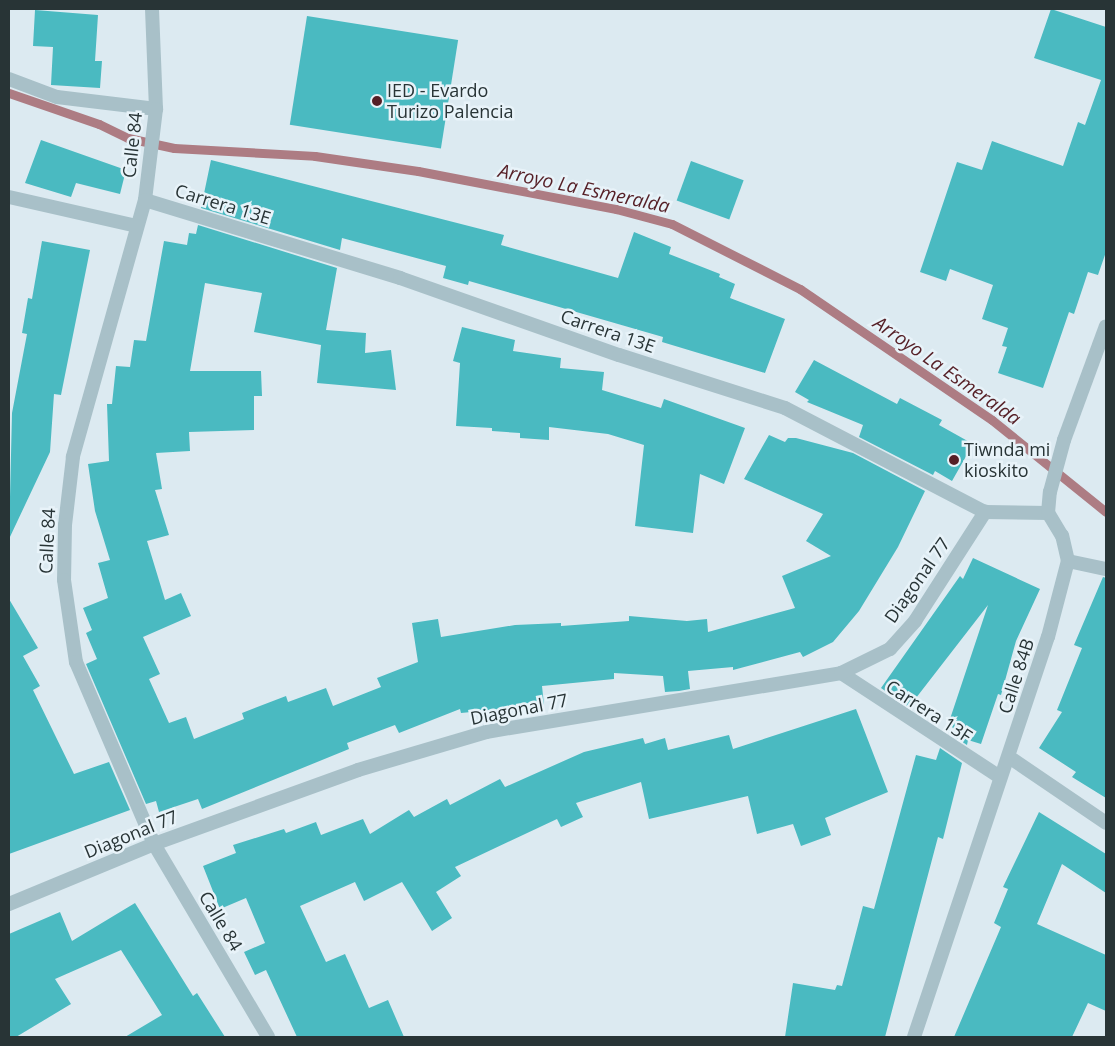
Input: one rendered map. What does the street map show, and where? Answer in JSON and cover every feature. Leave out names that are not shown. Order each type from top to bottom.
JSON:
[{"type":"street","name":"Calle 84","points":[[152,9],[156,109],[151,162],[145,200],[73,457],[65,525],[64,580],[76,662],[154,844],[268,1037]]},
{"type":"street","points":[[9,79],[57,97],[156,109]]},
{"type":"street","points":[[9,197],[137,226]]},
{"type":"street","name":"Carrera 13E","points":[[145,200],[400,278],[619,355],[785,408],[985,512],[1048,513]]},
{"type":"street","points":[[1048,513],[1050,492],[1064,440],[1101,353],[1106,326]]},
{"type":"street","name":"Diagonal 77","points":[[9,904],[154,844],[358,770],[486,732],[841,673],[890,649],[915,621],[985,512]]},
{"type":"street","name":"Calle 84B","points":[[914,1037],[1048,637],[1068,561],[1062,536],[1048,513]]},
{"type":"street","points":[[1068,561],[1106,569]]},
{"type":"street","name":"Carrera 13F","points":[[841,673],[1000,777]]},
{"type":"street","points":[[1009,757],[1106,823]]},
{"type":"building","points":[[1051,9],[1106,27],[1106,252],[1098,275],[1088,272],[1074,314],[1069,312],[1043,388],[998,373],[1007,347],[1002,346],[1008,328],[982,319],[993,285],[950,269],[946,281],[920,272],[957,162],[982,170],[992,141],[1063,166],[1078,122],[1085,125],[1101,80],[1034,58]]},
{"type":"building","points":[[35,10],[98,15],[95,61],[102,61],[100,88],[51,85],[53,47],[33,46]]},
{"type":"building","points":[[307,16],[458,40],[441,149],[290,125]]},
{"type":"building","points":[[41,140],[126,170],[120,194],[76,183],[71,197],[25,183]]},
{"type":"building","points":[[211,160],[504,235],[501,245],[618,278],[634,232],[671,247],[669,254],[720,274],[719,277],[735,284],[730,298],[785,319],[765,373],[662,342],[663,337],[469,281],[468,285],[443,278],[446,266],[342,238],[340,250],[201,208]]},
{"type":"building","points":[[691,161],[744,180],[729,220],[677,200]]},
{"type":"building","points":[[198,225],[337,268],[326,330],[366,333],[365,353],[391,350],[396,390],[317,383],[321,345],[254,332],[262,293],[205,283],[190,371],[261,371],[262,396],[254,396],[254,430],[189,432],[190,451],[156,453],[162,489],[155,490],[169,535],[147,541],[165,600],[181,593],[191,616],[143,637],[160,674],[149,679],[169,723],[186,717],[194,739],[244,719],[242,713],[286,696],[288,702],[326,688],[333,706],[381,687],[377,678],[418,662],[412,623],[438,619],[441,637],[515,625],[561,623],[561,626],[629,621],[629,616],[687,621],[707,619],[708,632],[795,608],[782,576],[831,556],[806,541],[823,514],[744,479],[769,435],[785,442],[788,438],[796,438],[853,453],[925,491],[898,547],[859,611],[833,642],[803,657],[800,652],[733,670],[733,667],[688,671],[690,689],[679,691],[665,692],[663,676],[614,673],[614,679],[542,686],[544,705],[461,713],[460,709],[399,733],[395,725],[347,743],[349,749],[202,809],[198,799],[159,812],[156,801],[146,804],[86,664],[97,659],[86,633],[92,630],[83,608],[108,598],[98,563],[110,560],[95,511],[88,464],[109,461],[107,404],[112,404],[116,366],[130,367],[134,340],[146,341],[164,241],[187,245],[189,233],[196,234]]},
{"type":"building","points":[[42,241],[90,250],[61,395],[54,394],[50,452],[9,539],[12,413],[27,334],[22,333],[28,298],[32,299]]},
{"type":"building","points":[[462,327],[515,340],[513,351],[561,358],[560,368],[604,372],[602,390],[661,408],[664,399],[745,428],[724,484],[700,474],[693,533],[635,526],[644,445],[608,434],[549,427],[549,440],[520,438],[520,433],[492,431],[492,428],[456,426],[460,363],[453,361]]},
{"type":"building","points":[[814,360],[897,404],[900,398],[942,420],[939,425],[973,444],[952,481],[935,471],[933,475],[859,437],[863,425],[807,402],[809,400],[795,392]]},
{"type":"building","points":[[973,558],[1040,589],[1016,641],[1001,695],[998,694],[981,744],[968,740],[967,745],[946,731],[988,605],[909,707],[881,688],[960,576],[963,579]]},
{"type":"building","points":[[1103,577],[1106,578],[1106,798],[1072,777],[1076,772],[1039,748],[1062,712],[1057,710],[1082,648],[1074,645]]},
{"type":"building","points":[[9,599],[38,648],[23,656],[40,686],[33,690],[74,774],[109,762],[130,810],[9,854]]},
{"type":"building","points":[[856,709],[888,792],[825,818],[831,835],[801,846],[793,824],[757,834],[748,796],[649,819],[641,782],[576,803],[583,817],[561,827],[557,819],[455,867],[461,876],[436,892],[452,918],[432,931],[402,882],[364,901],[355,882],[300,906],[326,962],[345,954],[369,1008],[388,1000],[404,1037],[297,1037],[266,970],[255,975],[244,952],[265,943],[246,898],[220,909],[203,866],[236,853],[233,845],[284,829],[286,833],[316,822],[321,835],[363,819],[370,834],[409,810],[414,817],[447,799],[450,805],[500,779],[505,787],[584,752],[643,738],[645,744],[665,738],[668,750],[729,735],[733,749]]},
{"type":"building","points":[[940,748],[962,763],[943,839],[938,837],[885,1037],[785,1037],[793,983],[835,990],[837,985],[842,986],[863,906],[874,909],[916,755],[936,760]]},
{"type":"building","points":[[1039,812],[1106,854],[1106,893],[1062,864],[1037,924],[1106,955],[1106,1011],[1088,1003],[1072,1037],[954,1037],[1001,927],[994,923],[1008,889],[1003,887]]},
{"type":"building","points":[[135,903],[193,996],[197,993],[225,1037],[125,1037],[162,1015],[121,950],[55,979],[71,1004],[16,1037],[9,1037],[9,934],[60,912],[72,941]]},
{"type":"waterway","name":"Arroyo La Esmeralda","points":[[9,93],[99,124],[128,138],[174,148],[315,156],[418,171],[616,209],[672,224],[800,289],[992,420],[1106,512]]},
{"type":"place","name":"IED - Evardo Turizo Palencia","points":[[377,101]]},
{"type":"place","name":"Tiwnda mi kioskito","points":[[954,460]]}]
